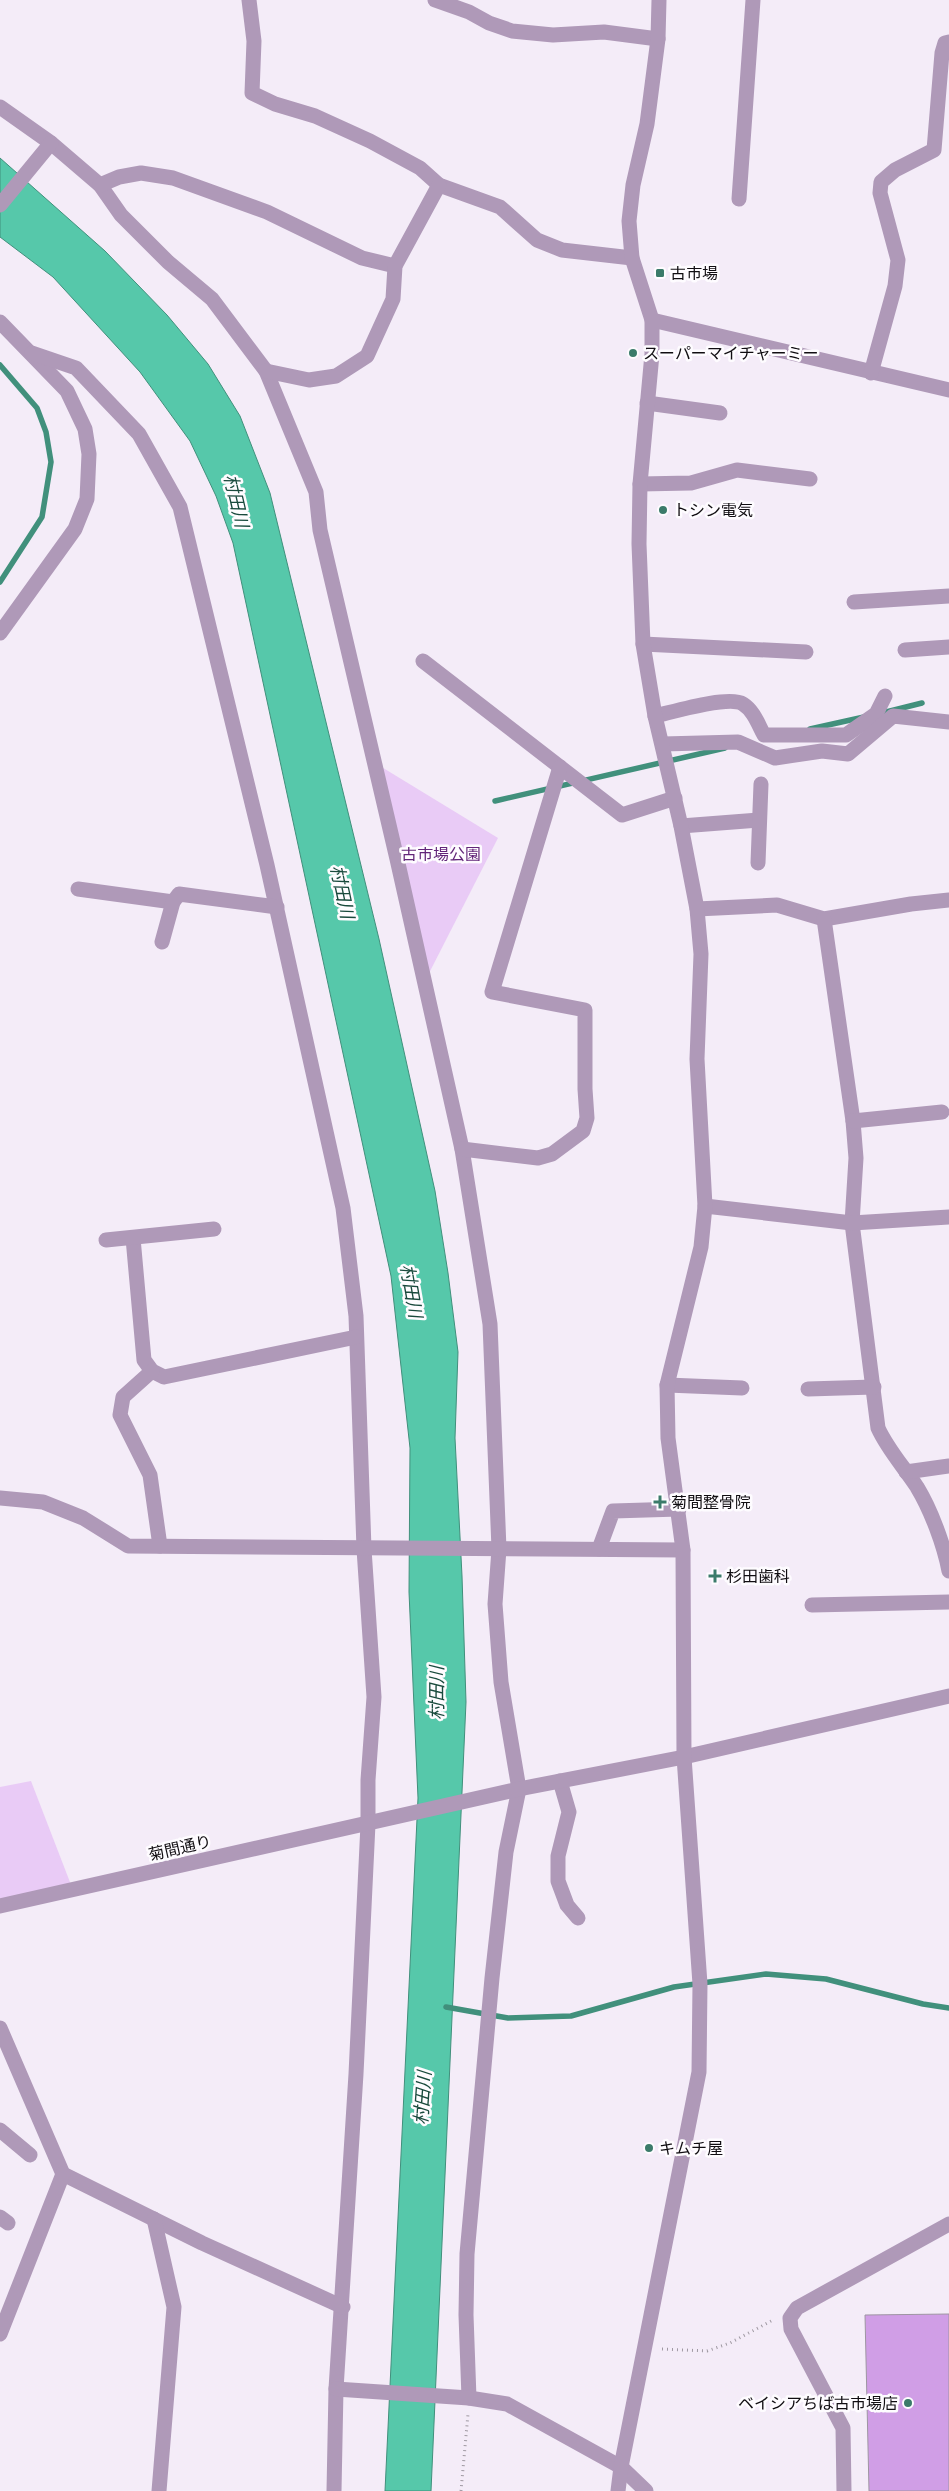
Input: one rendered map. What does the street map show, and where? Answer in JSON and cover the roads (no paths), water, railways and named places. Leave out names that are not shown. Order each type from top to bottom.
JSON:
[{"type":"street","points":[[249,0],[254,41],[252,93],[276,104],[315,116],[370,141],[420,168],[439,185],[500,207],[537,240],[562,250],[632,258]]},
{"type":"street","points":[[435,0],[469,12],[489,23],[512,31],[553,35],[604,32],[658,39]]},
{"type":"street","points":[[618,2491],[644,2348],[699,2072],[700,1984],[684,1757],[683,1550],[668,1438],[667,1385],[701,1247],[705,1206],[705,1166],[697,1059],[701,954],[697,908],[675,798],[655,716],[643,644],[639,544],[640,484],[652,320],[632,258],[629,221],[632,185],[647,124],[658,39],[659,0]]},
{"type":"street","points":[[739,199],[753,0]]},
{"type":"street","points":[[871,373],[895,286],[898,260],[880,193],[881,182],[895,170],[934,150],[942,53],[945,43],[949,42]]},
{"type":"street","points":[[0,107],[51,143],[100,185],[121,215],[168,262],[212,299],[266,371],[316,492],[320,530],[398,859],[462,1149],[490,1324],[499,1550],[495,1604],[501,1682],[518,1789],[506,1852],[492,1978],[467,2254],[466,2316],[470,2398]]},
{"type":"street","points":[[0,205],[51,143]]},
{"type":"street","points":[[100,185],[119,177],[141,173],[173,178],[267,212],[362,258],[395,266]]},
{"type":"street","points":[[266,371],[309,380],[336,376],[367,356],[393,299],[395,266],[439,185]]},
{"type":"street","points":[[652,320],[949,390]]},
{"type":"street","points":[[0,322],[67,391],[85,429],[88,454],[87,499],[75,529],[0,633]]},
{"type":"street","points":[[32,353],[76,368],[82,374],[139,434],[180,507],[277,907],[343,1208],[356,1337],[364,1549],[374,1697],[368,1780],[368,1824],[343,2307],[336,2389],[334,2491]]},
{"type":"street","points":[[647,403],[720,413]]},
{"type":"street","points":[[640,484],[691,483],[737,470],[810,479]]},
{"type":"street","points":[[854,602],[949,596]]},
{"type":"street","points":[[643,644],[806,652]]},
{"type":"street","points":[[905,650],[949,647]]},
{"type":"street","points":[[423,661],[622,815],[675,798]]},
{"type":"street","points":[[655,716],[728,701],[741,702],[752,712],[764,735],[846,734],[876,714],[885,696]]},
{"type":"street","points":[[662,744],[738,742],[775,758],[822,751],[848,754],[893,716],[949,722]]},
{"type":"street","points":[[462,1149],[538,1158],[552,1154],[583,1131],[587,1118],[584,1089],[585,1010],[492,992],[560,767]]},
{"type":"street","points":[[758,864],[761,784]]},
{"type":"street","points":[[681,826],[759,820]]},
{"type":"street","points":[[78,888],[172,902]]},
{"type":"street","points":[[162,942],[172,902],[180,894],[277,907]]},
{"type":"street","points":[[697,908],[777,905],[824,919],[911,904],[949,900]]},
{"type":"street","points":[[824,919],[853,1121],[856,1158],[852,1223],[878,1428],[887,1447],[918,1488],[945,1551],[949,1571]]},
{"type":"street","points":[[853,1121],[942,1112]]},
{"type":"street","points":[[705,1206],[852,1223],[949,1218]]},
{"type":"street","points":[[106,1240],[214,1229]]},
{"type":"street","points":[[133,1238],[144,1360],[152,1371],[164,1377],[356,1337]]},
{"type":"street","points":[[152,1371],[123,1397],[120,1415],[150,1475],[160,1546]]},
{"type":"street","points":[[667,1385],[742,1388]]},
{"type":"street","points":[[808,1389],[874,1387]]},
{"type":"street","points":[[906,1472],[949,1466]]},
{"type":"street","points":[[0,1498],[43,1502],[84,1518],[128,1546],[683,1550]]},
{"type":"street","points":[[599,1549],[613,1511],[679,1509]]},
{"type":"street","points":[[812,1605],[949,1602]]},
{"type":"street","name":"菊間通り","points":[[0,1906],[518,1789],[684,1757],[949,1696]]},
{"type":"street","points":[[560,1781],[569,1812],[558,1856],[558,1881],[566,1905],[578,1918]]},
{"type":"street","points":[[0,2028],[63,2174],[202,2243],[343,2307]]},
{"type":"street","points":[[0,2130],[30,2155]]},
{"type":"street","points":[[0,2334],[63,2174]]},
{"type":"street","points":[[154,2219],[174,2307],[159,2491]]},
{"type":"street","points":[[844,2491],[843,2428],[791,2329],[790,2318],[797,2308],[949,2224]]},
{"type":"street","points":[[336,2389],[470,2398],[508,2404],[621,2467],[646,2491]]},
{"type":"water","name":"村田川","points":[[0,158],[105,251],[167,315],[208,364],[240,416],[270,493],[379,939],[435,1191],[458,1352],[455,1438],[466,1702],[431,2491],[385,2491],[418,1798],[409,1592],[410,1448],[391,1276],[233,543],[216,496],[190,441],[140,372],[53,277],[0,237]]},
{"type":"waterway","points":[[0,365],[37,408],[46,432],[51,462],[42,517],[0,582]]},
{"type":"waterway","points":[[878,714],[922,703]]},
{"type":"waterway","points":[[810,729],[864,717]]},
{"type":"waterway","points":[[495,801],[725,748]]},
{"type":"waterway","points":[[446,2007],[508,2018],[571,2016],[674,1987],[766,1974],[826,1979],[923,2004],[949,2008]]},
{"type":"place","name":"古市場","points":[[660,273]]},
{"type":"place","name":"スーパーマイチャーミー","points":[[633,353]]},
{"type":"place","name":"トシン電気","points":[[663,510]]},
{"type":"place","name":"菊間整骨院","points":[[660,1502]]},
{"type":"place","name":"杉田歯科","points":[[715,1576]]},
{"type":"place","name":"キムチ屋","points":[[649,2148]]},
{"type":"place","name":"ベイシアちば古市場店","points":[[908,2403]]},
{"type":"park label","name":"古市場公園","points":[[441,854]]}]
